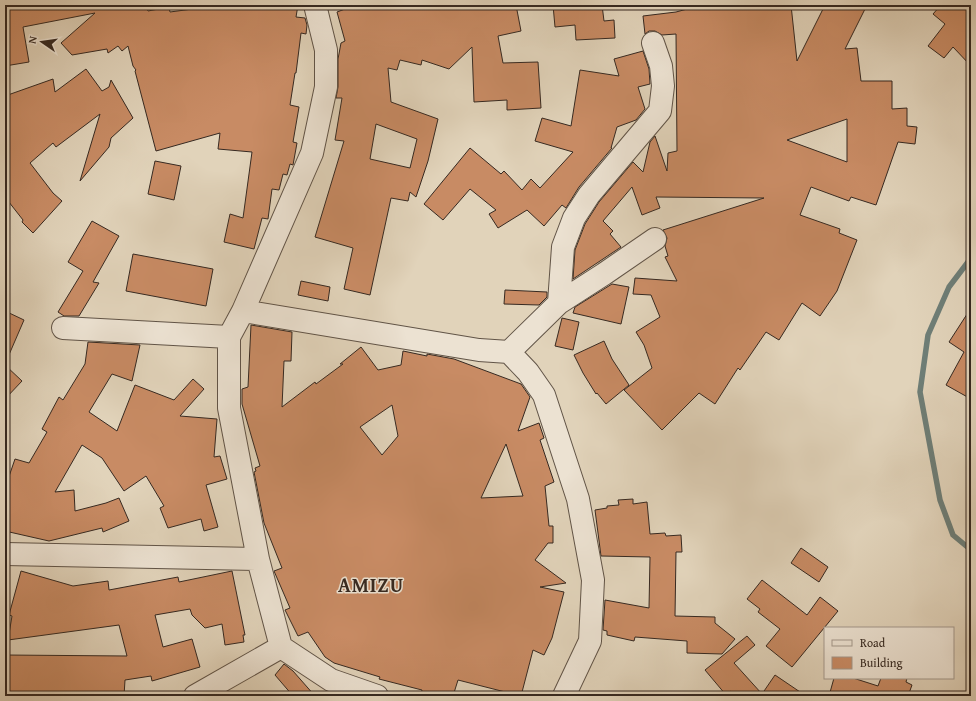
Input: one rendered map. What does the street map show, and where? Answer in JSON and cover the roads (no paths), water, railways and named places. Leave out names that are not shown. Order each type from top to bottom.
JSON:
[{"type":"street","points":[[315,5],[326,50],[326,87],[312,152],[243,312],[229,337],[229,408],[258,560],[281,647],[331,680],[377,696]]},
{"type":"street","points":[[559,303],[563,247],[574,218],[589,195],[660,111],[663,86],[661,66],[653,43]]},
{"type":"street","points":[[509,352],[559,303],[655,239]]},
{"type":"street","points":[[243,312],[479,350],[509,352],[528,372],[544,395],[578,499],[593,580],[590,641],[564,696]]},
{"type":"street","points":[[63,328],[229,337]]},
{"type":"street","points":[[5,554],[258,560]]},
{"type":"street","points":[[195,696],[281,647]]},
{"type":"waterway","points":[[971,258],[949,287],[928,335],[920,392],[940,500],[953,535],[971,550]]},
{"type":"district","name":"AMIZU","points":[[371,584]]}]
